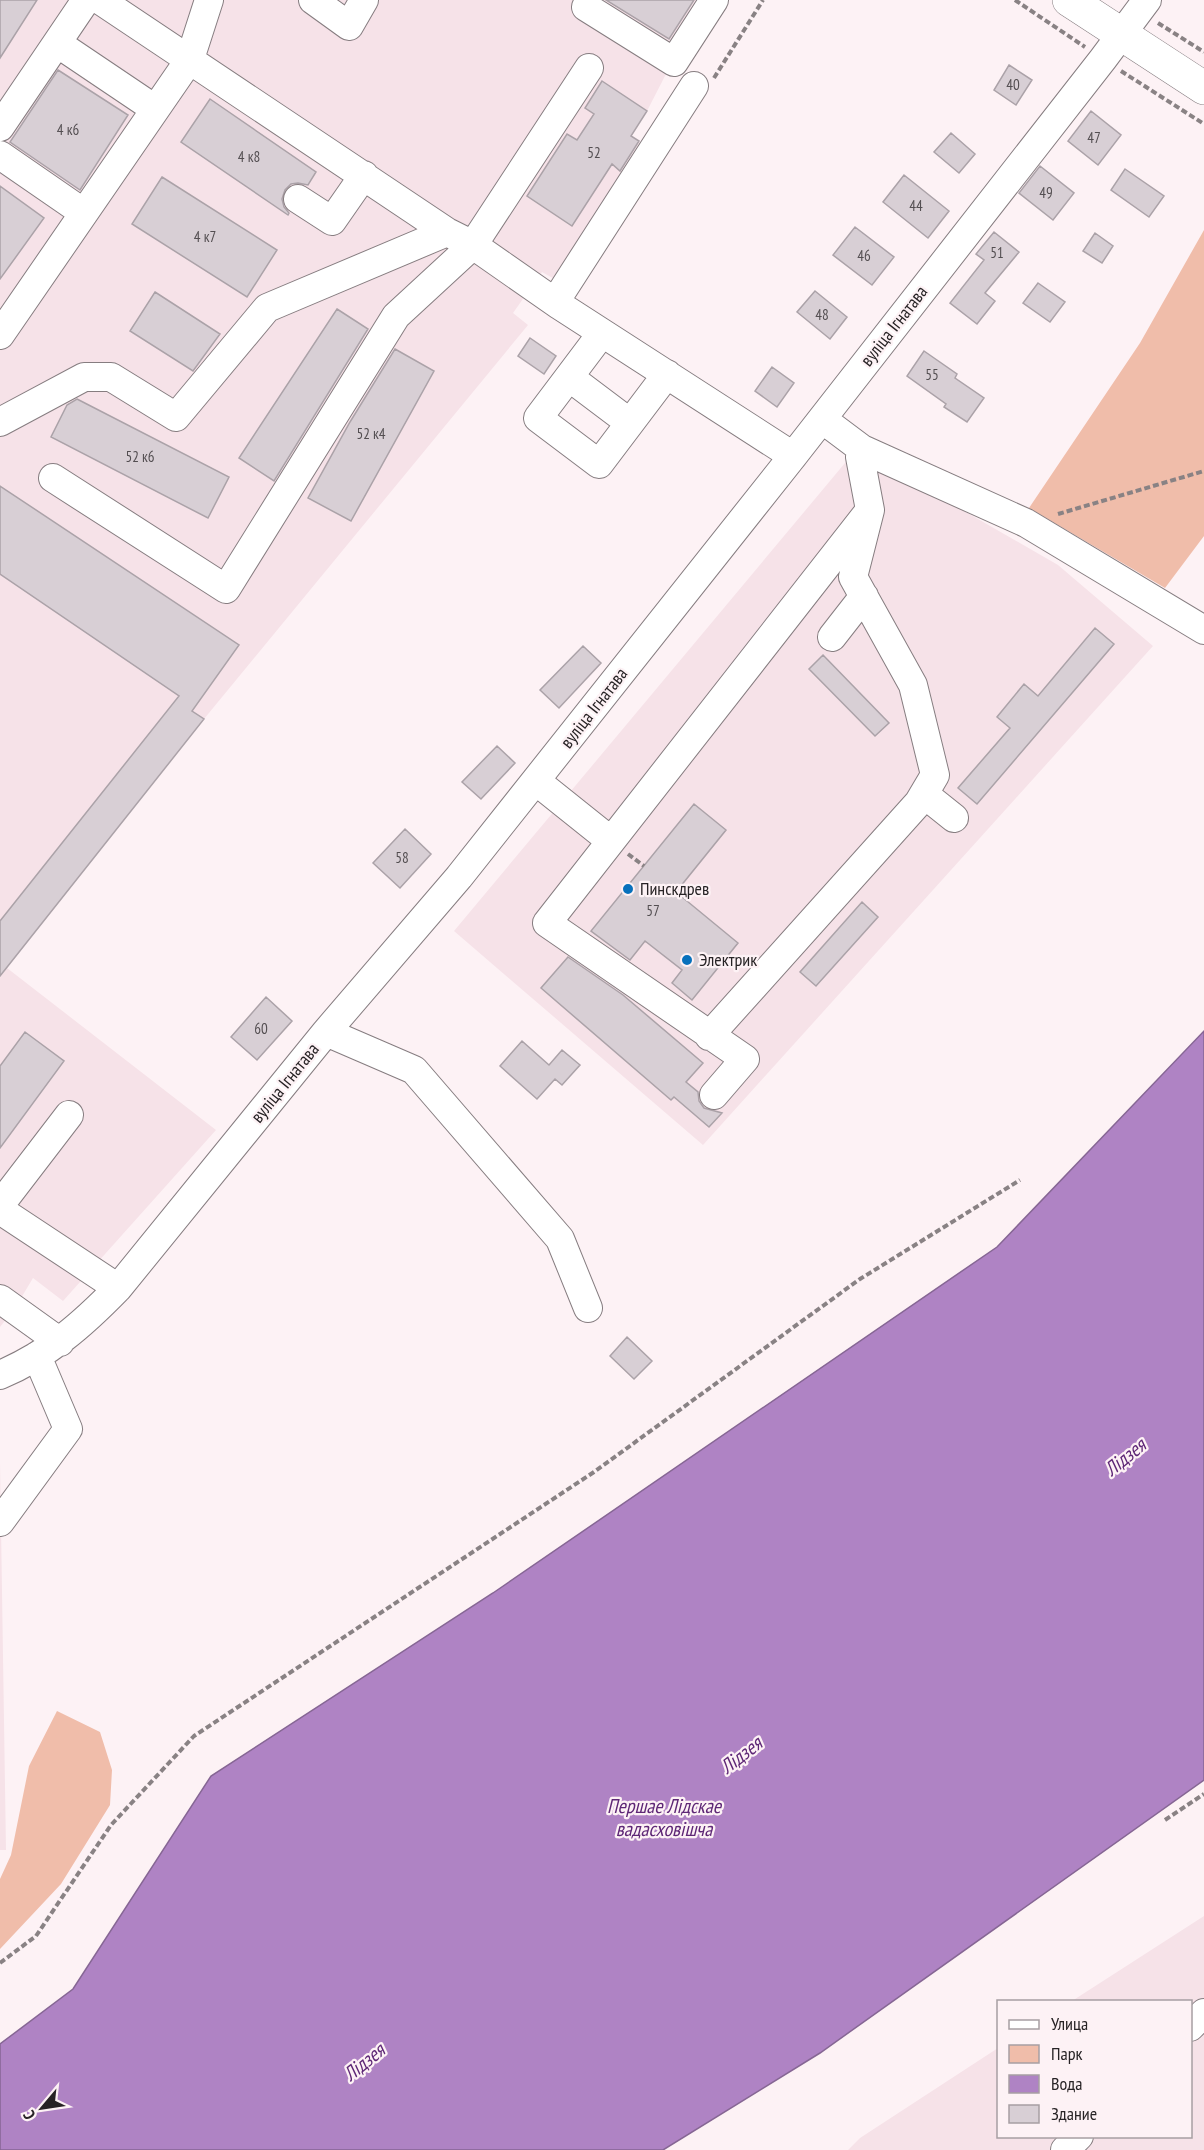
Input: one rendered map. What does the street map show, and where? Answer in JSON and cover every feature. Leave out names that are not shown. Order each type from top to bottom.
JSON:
[{"type":"main road","points":[[1069,0],[1136,15],[1204,88]]},
{"type":"street","points":[[0,127],[86,0]]},
{"type":"street","points":[[100,0],[447,232],[473,245],[602,333],[793,456]]},
{"type":"street","points":[[0,334],[190,59],[209,0]]},
{"type":"street","points":[[312,0],[349,26],[364,0]]},
{"type":"street","points":[[586,7],[674,62],[714,0]]},
{"type":"street","name":"вуліца Ігнатава","points":[[0,1376],[49,1349],[87,1320],[118,1288],[326,1032],[459,877],[793,456],[1136,15]]},
{"type":"street","points":[[57,43],[155,109]]},
{"type":"street","points":[[53,478],[226,589],[396,316],[473,245],[589,68]]},
{"type":"street","points":[[555,302],[701,87]]},
{"type":"street","points":[[0,155],[84,213]]},
{"type":"street","points":[[298,199],[332,221],[364,175]]},
{"type":"street","points":[[0,422],[84,377],[111,377],[176,417],[267,308],[447,232]]},
{"type":"street","points":[[602,333],[538,418],[599,464],[666,374]]},
{"type":"street","points":[[569,377],[630,423]]},
{"type":"street","points":[[36,402],[63,412]]},
{"type":"street","points":[[822,419],[862,449],[1026,523],[1204,630]]},
{"type":"street","points":[[709,1035],[918,802],[935,774],[913,686],[853,577],[870,510],[860,457],[862,449]]},
{"type":"street","points":[[714,1095],[745,1059],[547,923],[870,510]]},
{"type":"street","points":[[832,637],[864,596]]},
{"type":"street","points":[[536,780],[611,841]]},
{"type":"street","points":[[924,794],[954,818]]},
{"type":"street","points":[[326,1032],[414,1070],[560,1239],[588,1308]]},
{"type":"street","points":[[0,1205],[69,1115]]},
{"type":"street","points":[[0,1210],[118,1288]]},
{"type":"street","points":[[0,1299],[49,1349],[68,1429],[0,1522]]},
{"type":"street","points":[[1192,2026],[1204,2013]]},
{"type":"street","points":[[1065,2150],[1077,2138]]},
{"type":"path","points":[[701,87],[763,0]]},
{"type":"path","points":[[1136,15],[1204,52]]},
{"type":"path","points":[[1026,523],[1204,471]]},
{"type":"path","points":[[0,1963],[36,1936],[111,1825],[194,1736],[594,1472],[860,1279],[1020,1180]]},
{"type":"path","points":[[1165,1820],[1204,1794]]},
{"type":"shaded area","points":[[0,0],[720,0],[666,74],[631,136],[640,142],[558,281],[542,272],[513,313],[528,325],[204,719],[7,968],[216,1130],[63,1301],[33,1278],[15,1308],[0,1327]]},
{"type":"shaded area","points":[[850,457],[870,457],[1058,565],[1153,646],[703,1145],[454,931]]},
{"type":"shaded area","points":[[0,1462],[6,1850],[0,1850]]},
{"type":"shaded area","points":[[1204,1916],[1204,2150],[848,2150],[860,2138],[997,2049],[997,2138],[1192,2138],[1192,2000],[1074,2000]]},
{"type":"green space","points":[[1204,230],[1204,536],[1165,588],[1029,508],[1140,343]]},
{"type":"green space","points":[[57,1711],[100,1732],[112,1770],[110,1805],[61,1884],[0,1949],[0,1879],[11,1855],[29,1766]]},
{"type":"water","name":"Першае Лідскае вадасховішча","points":[[1204,1031],[1204,1780],[820,2053],[663,2150],[0,2150],[0,2044],[73,1989],[211,1776],[493,1593],[997,1247]]},
{"type":"building","points":[[0,0],[37,0],[0,58]]},
{"type":"building","points":[[606,0],[694,0],[669,39]]},
{"type":"building","points":[[1009,65],[1032,80],[1016,105],[994,90]]},
{"type":"building","points":[[58,70],[128,115],[80,190],[10,142]]},
{"type":"building","points":[[602,81],[647,111],[631,136],[639,141],[620,171],[612,164],[572,226],[527,196],[567,134],[577,140],[594,114],[585,108]]},
{"type":"building","points":[[210,99],[316,172],[308,185],[291,184],[285,190],[282,199],[288,215],[181,142]]},
{"type":"building","points":[[1091,111],[1121,135],[1098,165],[1068,141]]},
{"type":"building","points":[[951,133],[975,154],[959,173],[934,152]]},
{"type":"building","points":[[1040,166],[1074,193],[1053,220],[1019,193]]},
{"type":"building","points":[[1125,169],[1164,196],[1149,217],[1111,190]]},
{"type":"building","points":[[904,175],[949,211],[928,238],[883,202]]},
{"type":"building","points":[[162,177],[277,250],[247,297],[132,224]]},
{"type":"building","points":[[0,186],[44,218],[0,279]]},
{"type":"building","points":[[855,227],[894,257],[872,285],[833,255]]},
{"type":"building","points":[[994,232],[1019,252],[985,293],[995,301],[977,324],[950,303],[984,260],[976,254]]},
{"type":"building","points":[[1095,233],[1113,246],[1102,263],[1083,251]]},
{"type":"building","points":[[1038,283],[1065,302],[1050,322],[1023,303]]},
{"type":"building","points":[[815,291],[847,317],[830,339],[797,312]]},
{"type":"building","points":[[155,292],[220,334],[193,371],[130,331]]},
{"type":"building","points":[[337,309],[368,329],[274,481],[239,458]]},
{"type":"building","points":[[530,338],[556,356],[544,374],[518,356]]},
{"type":"building","points":[[395,349],[434,371],[351,521],[308,498],[350,422]]},
{"type":"building","points":[[924,351],[957,374],[955,378],[984,398],[967,422],[944,407],[946,404],[907,376]]},
{"type":"building","points":[[772,367],[794,383],[777,407],[755,391]]},
{"type":"building","points":[[77,399],[229,477],[208,518],[51,437],[67,405]]},
{"type":"building","points":[[0,486],[239,645],[192,711],[204,719],[0,976],[0,921],[179,696],[0,574]]},
{"type":"building","points":[[1095,628],[1114,644],[977,804],[958,788],[1010,728],[997,717],[1024,684],[1038,696]]},
{"type":"building","points":[[583,646],[601,663],[559,708],[540,690]]},
{"type":"building","points":[[823,655],[889,723],[875,736],[809,669]]},
{"type":"building","points":[[497,746],[515,763],[481,799],[462,782]]},
{"type":"building","points":[[694,804],[726,830],[676,892],[738,943],[692,1000],[672,983],[682,970],[645,941],[630,960],[591,931]]},
{"type":"building","points":[[405,829],[431,854],[400,888],[373,863]]},
{"type":"building","points":[[862,902],[878,917],[816,986],[800,972]]},
{"type":"building","points":[[568,957],[623,995],[703,1063],[686,1082],[698,1092],[699,1101],[704,1108],[722,1113],[709,1127],[674,1097],[671,1100],[541,988]]},
{"type":"building","points":[[266,997],[292,1021],[257,1060],[231,1037]]},
{"type":"building","points":[[25,1032],[64,1061],[0,1148],[0,1066]]},
{"type":"building","points":[[522,1041],[549,1065],[562,1050],[580,1065],[562,1085],[555,1079],[537,1099],[500,1066]]},
{"type":"building","points":[[627,1337],[652,1361],[634,1379],[610,1356]]},
{"type":"place","name":"Пинскдрев","points":[[628,889]]},
{"type":"place","name":"Электрик","points":[[687,960]]},
{"type":"water label","name":"Лідзея","points":[[1125,1457]]},
{"type":"water label","name":"Лідзея","points":[[741,1755]]},
{"type":"water label","name":"Лідзея","points":[[364,2062]]}]
